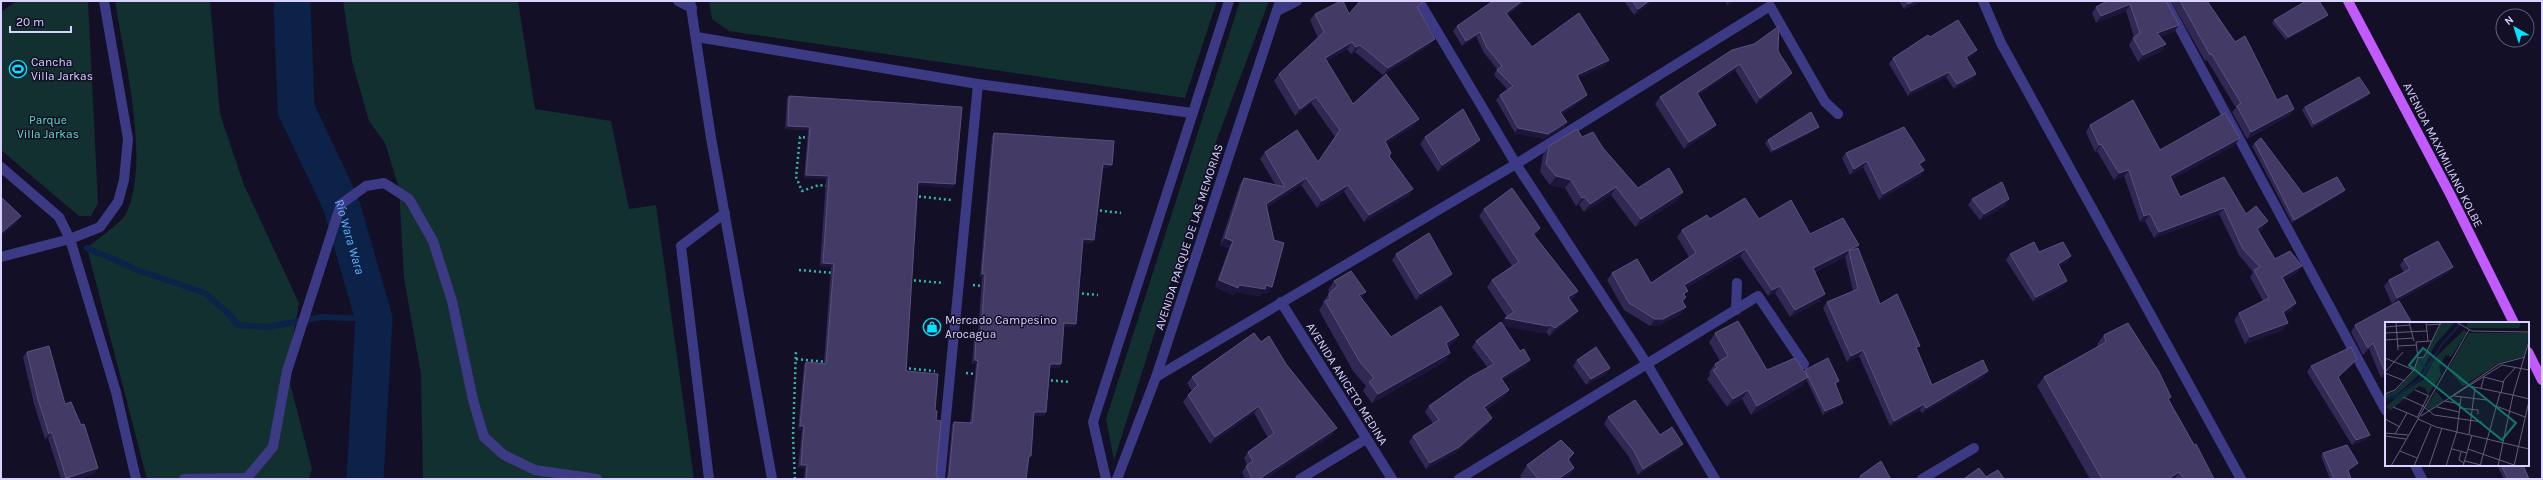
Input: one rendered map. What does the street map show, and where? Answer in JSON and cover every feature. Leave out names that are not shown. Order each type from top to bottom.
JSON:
[{"type":"main road","name":"AVENIDA MAXIMILIANO KOLBE","points":[[2348,1],[2450,194],[2514,322]]},
{"type":"main road","points":[[2529,354],[2542,380]]},
{"type":"street","points":[[1,257],[70,239],[100,227],[107,220],[118,202],[124,180],[128,139],[104,1]]},
{"type":"street","points":[[678,1],[691,5],[725,212],[772,479]]},
{"type":"street","points":[[1106,479],[1093,422],[1192,113],[1230,1]]},
{"type":"street","name":"AVENIDA PARQUE DE LAS MEMORIAS","points":[[1117,479],[1156,376],[1280,1]]},
{"type":"street","points":[[1277,11],[1297,1]]},
{"type":"street","points":[[1419,1],[1516,164],[1647,364],[1715,479]]},
{"type":"street","points":[[1983,1],[2001,43],[2241,479]]},
{"type":"street","points":[[2165,1],[2385,409]]},
{"type":"street","points":[[1156,376],[1516,164],[1770,6],[1824,102],[1838,114]]},
{"type":"street","points":[[697,37],[978,84],[1192,113]]},
{"type":"street","points":[[940,479],[978,84]]},
{"type":"street","points":[[1,167],[60,217],[70,239],[116,392],[136,479]]},
{"type":"street","points":[[184,479],[247,478],[273,447],[287,371],[341,204],[366,186],[384,183],[409,199],[433,241],[452,301],[473,400],[484,436],[504,455],[535,470],[597,479]]},
{"type":"street","points":[[710,479],[681,246],[725,212]]},
{"type":"street","points":[[1736,310],[1737,282]]},
{"type":"street","points":[[1459,479],[1758,296],[1804,364]]},
{"type":"street","name":"AVENIDA ANICETO MEDINA","points":[[1281,302],[1392,479]]},
{"type":"street","points":[[1300,479],[1366,439]]},
{"type":"street","points":[[1922,479],[1974,448]]},
{"type":"street","points":[[2416,466],[2422,479]]},
{"type":"path","points":[[802,191],[796,177],[800,138],[815,139]]},
{"type":"path","points":[[795,479],[793,436],[796,350]]},
{"type":"green space","name":"Parque Villa Jarkas","points":[[17,1],[88,1],[98,203],[91,216],[79,216],[1,150],[1,12]]},
{"type":"green space","points":[[115,1],[210,1],[220,114],[244,185],[299,303],[287,371],[312,469],[309,479],[147,479],[87,248],[114,227],[126,214],[133,192],[136,167],[136,139],[133,109]]},
{"type":"green space","points":[[343,1],[518,1],[535,109],[611,121],[629,209],[656,205],[694,479],[423,479],[421,374],[404,278],[399,188],[385,143],[369,121],[352,61]]},
{"type":"green space","points":[[709,1],[1217,1],[1185,98],[729,31],[712,19]]},
{"type":"green space","points":[[1240,1],[1269,1],[1214,147],[1114,460],[1106,419]]},
{"type":"building","points":[[1343,1],[1349,14],[1360,1],[1421,1],[1422,3],[1417,7],[1435,39],[1388,68],[1360,45],[1356,47],[1352,42],[1325,58],[1353,104],[1386,74],[1419,119],[1385,141],[1391,153],[1389,156],[1413,189],[1369,215],[1348,185],[1322,201],[1306,178],[1266,204],[1274,240],[1284,243],[1272,287],[1266,285],[1265,289],[1239,285],[1238,288],[1219,280],[1233,241],[1225,238],[1244,178],[1285,187],[1265,152],[1297,130],[1318,162],[1340,130],[1316,97],[1300,109],[1279,74],[1324,32],[1315,14]]},
{"type":"building","points":[[1493,1],[1522,1],[1506,13],[1532,47],[1579,13],[1609,60],[1577,75],[1587,95],[1560,112],[1567,122],[1548,134],[1518,128],[1500,95],[1513,86],[1497,70],[1502,66],[1487,48],[1480,32],[1466,41],[1457,26]]},
{"type":"building","points":[[1632,1],[1649,1],[1638,9]]},
{"type":"building","points":[[1906,1],[1915,1],[1908,4]]},
{"type":"building","points":[[2107,1],[2166,1],[2179,25],[2157,33],[2166,44],[2143,55],[2133,38],[2140,33],[2130,4],[2101,16],[2096,7]]},
{"type":"building","points":[[2180,1],[2207,1],[2235,42],[2245,36],[2277,100],[2287,95],[2294,109],[2251,132],[2237,106],[2241,103],[2211,53],[2210,55]]},
{"type":"building","points":[[2306,1],[2319,1],[2328,15],[2288,37],[2274,20]]},
{"type":"building","points":[[1958,20],[1977,50],[1966,57],[1976,74],[1957,84],[1949,72],[1911,91],[1893,58],[1928,35],[1930,37]]},
{"type":"building","points":[[1779,26],[1778,51],[1792,73],[1760,98],[1740,64],[1697,93],[1716,125],[1689,142],[1660,97],[1732,50],[1754,44]]},
{"type":"building","points":[[2359,77],[2370,93],[2314,124],[2305,107]]},
{"type":"building","points":[[789,96],[962,107],[955,184],[918,182],[906,371],[938,374],[935,410],[937,411],[936,420],[941,421],[936,475],[939,479],[806,479],[807,465],[801,465],[804,426],[800,426],[806,362],[826,364],[834,264],[823,263],[829,176],[806,175],[810,127],[788,126]]},
{"type":"building","points":[[2133,100],[2160,150],[2225,113],[2240,138],[2170,176],[2180,197],[2224,177],[2246,214],[2256,206],[2268,221],[2257,229],[2275,259],[2290,251],[2302,266],[2282,277],[2296,303],[2283,312],[2288,323],[2250,337],[2239,313],[2269,298],[2254,270],[2260,267],[2243,249],[2224,208],[2159,232],[2150,214],[2144,216],[2129,170],[2119,173],[2101,144],[2099,145],[2090,125]]},
{"type":"building","points":[[1463,109],[1480,140],[1442,165],[1425,137]]},
{"type":"building","points":[[1811,112],[1819,127],[1773,150],[1768,140]]},
{"type":"building","points":[[1904,127],[1925,160],[1919,164],[1924,170],[1883,194],[1867,161],[1854,169],[1846,153]]},
{"type":"building","points":[[1577,129],[1582,137],[1593,132],[1603,148],[1638,188],[1669,168],[1683,192],[1641,219],[1616,187],[1590,204],[1585,197],[1582,198],[1571,180],[1556,176],[1546,164],[1549,146]]},
{"type":"building","points":[[994,133],[1114,141],[1112,165],[1103,164],[1094,240],[1083,239],[1076,324],[1064,323],[1061,364],[1050,364],[1046,412],[1034,412],[1031,456],[1029,456],[1026,479],[947,479],[949,476],[954,422],[972,423],[978,361],[975,360],[976,335],[981,335],[985,274],[982,274]]},
{"type":"building","points":[[2261,138],[2303,194],[2337,177],[2345,190],[2294,220],[2255,143]]},
{"type":"building","points":[[2002,182],[2009,199],[1984,214],[1972,199]]},
{"type":"building","points":[[1512,188],[1540,228],[1533,234],[1578,291],[1568,297],[1578,311],[1555,328],[1551,325],[1547,326],[1505,318],[1514,312],[1492,280],[1519,262],[1484,209]]},
{"type":"building","points":[[1,197],[21,216],[1,233]]},
{"type":"building","points":[[1745,198],[1759,219],[1791,200],[1810,234],[1843,218],[1859,245],[1813,268],[1825,294],[1795,310],[1780,286],[1772,290],[1745,249],[1684,285],[1688,291],[1683,294],[1686,297],[1682,301],[1686,307],[1663,319],[1655,319],[1629,303],[1612,273],[1637,259],[1651,283],[1696,253],[1682,230],[1707,215],[1710,219]]},
{"type":"building","points":[[1429,233],[1452,274],[1420,294],[1396,254]]},
{"type":"building","points":[[2438,241],[2453,267],[2397,298],[2389,280],[2410,269],[2404,259]]},
{"type":"building","points":[[2034,242],[2039,252],[2063,242],[2071,256],[2058,264],[2067,281],[2036,297],[2010,254]]},
{"type":"building","points":[[1858,248],[1880,304],[1897,294],[1920,346],[1916,347],[1932,385],[1983,360],[1988,371],[1926,408],[1924,404],[1894,421],[1863,350],[1851,356],[1827,302],[1858,289],[1849,251]]},
{"type":"building","points":[[1351,271],[1366,292],[1359,295],[1391,337],[1441,306],[1459,335],[1446,343],[1450,353],[1378,394],[1369,382],[1374,378],[1360,362],[1325,301],[1330,299],[1329,293],[1338,286],[1334,281]]},
{"type":"building","points":[[2399,301],[2411,322],[2385,322],[2385,372],[2373,343],[2368,348],[2355,325]]},
{"type":"building","points":[[1738,321],[1767,370],[1795,358],[1808,377],[1757,406],[1748,390],[1733,399],[1713,370],[1717,368],[1715,364],[1728,356],[1715,333]]},
{"type":"building","points":[[1501,322],[1520,351],[1524,349],[1530,360],[1501,378],[1509,390],[1484,407],[1492,418],[1459,447],[1430,463],[1413,436],[1439,420],[1429,406],[1470,377],[1494,364],[1476,341]]},
{"type":"building","points":[[2128,323],[2159,372],[2171,397],[2168,399],[2194,445],[2196,444],[2214,479],[2184,479],[2179,472],[2168,479],[2102,479],[2044,377],[2106,342],[2104,335]]},
{"type":"building","points":[[1254,333],[1261,342],[1269,336],[1286,364],[1337,428],[1259,479],[1252,479],[1246,466],[1253,461],[1248,452],[1274,433],[1259,406],[1215,437],[1188,395],[1198,385],[1192,377]]},
{"type":"building","points":[[49,346],[65,404],[71,402],[81,425],[84,424],[98,468],[66,478],[52,432],[49,434],[38,399],[27,352]]},
{"type":"building","points":[[1596,347],[1610,368],[1591,379],[1577,360]]},
{"type":"building","points":[[2351,347],[2357,359],[2338,377],[2370,435],[2356,440],[2311,366]]},
{"type":"building","points":[[1828,358],[1839,381],[1835,383],[1843,403],[1825,411],[1805,370]]},
{"type":"building","points":[[1635,400],[1660,435],[1672,427],[1683,444],[1643,469],[1634,451],[1608,417]]},
{"type":"building","points":[[1561,440],[1574,453],[1568,459],[1574,468],[1558,479],[1538,479],[1527,465]]},
{"type":"building","points":[[2347,445],[2358,463],[2348,470],[2351,479],[2334,479],[2323,453]]},
{"type":"building","points":[[1881,461],[1890,478],[1862,479],[1860,476]]},
{"type":"building","points":[[2502,466],[2523,466],[2529,479],[2508,479]]},
{"type":"building","points":[[1979,468],[1986,477],[1998,470],[2004,479],[1965,479]]},
{"type":"waterway","name":"Río Wara Wara","points":[[292,1],[296,109],[341,204],[374,319],[365,479]]},
{"type":"waterway","points":[[87,248],[140,271],[205,293],[227,312],[238,325],[268,327],[322,317],[374,319]]},
{"type":"place","name":"Cancha Villa Jarkas","points":[[18,69]]},
{"type":"place","name":"Mercado Campesino Arocagua","points":[[932,327]]}]
